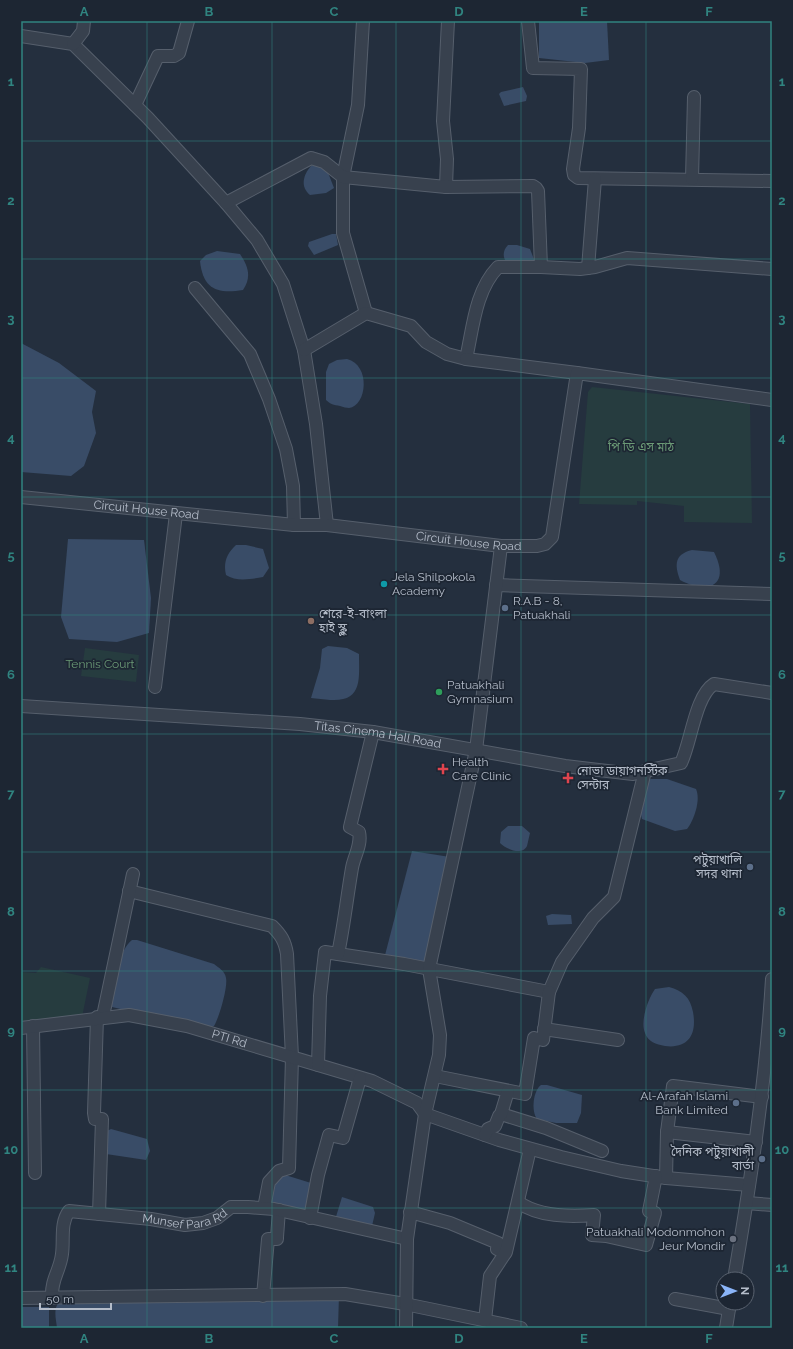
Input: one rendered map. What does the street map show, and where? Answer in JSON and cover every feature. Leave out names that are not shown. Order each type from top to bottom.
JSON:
[{"type":"street","points":[[72,44],[83,31],[84,21]]},
{"type":"street","points":[[135,105],[158,56],[174,56],[179,53],[188,21]]},
{"type":"street","points":[[363,21],[358,105],[343,177],[343,233],[366,313]]},
{"type":"street","points":[[446,187],[447,160],[443,121],[448,21]]},
{"type":"street","points":[[528,21],[533,68],[581,69],[581,105],[574,169],[574,175],[578,178],[772,181]]},
{"type":"street","points":[[21,36],[72,44],[135,105],[226,203],[257,240],[283,284],[304,350],[316,424],[327,526]]},
{"type":"street","points":[[692,179],[694,96]]},
{"type":"street","points":[[226,203],[310,158],[324,162],[343,177],[446,187],[536,188],[541,267]]},
{"type":"street","points":[[588,268],[595,179]]},
{"type":"street","points":[[466,359],[482,291],[488,277],[498,268],[588,268],[627,258],[772,269]]},
{"type":"street","points":[[195,288],[250,354],[253,360],[269,399],[286,449],[293,486],[294,525]]},
{"type":"street","points":[[304,350],[366,313],[411,326],[426,342],[447,354],[466,359],[772,400]]},
{"type":"street","name":"Circuit House Road","points":[[21,497],[176,514],[294,525],[327,526],[501,546],[537,546],[545,544],[552,537],[577,373]]},
{"type":"street","points":[[155,687],[176,514]]},
{"type":"street","points":[[406,1328],[405,1304],[407,1239],[410,1212],[425,1114],[435,1076],[440,1035],[429,969],[476,750],[501,546]]},
{"type":"street","points":[[496,585],[772,594]]},
{"type":"street","name":"Titas Cinema Hall Road","points":[[21,706],[300,724],[373,732],[565,766],[633,774],[681,763],[687,752],[693,723],[708,688],[714,684],[772,693]]},
{"type":"street","points":[[338,954],[346,915],[352,866],[359,847],[360,837],[359,832],[350,827],[351,820],[373,732]]},
{"type":"street","points":[[435,1076],[525,1094],[534,1038],[542,1040],[549,992],[562,962],[593,918],[614,897],[644,771]]},
{"type":"street","points":[[99,1214],[102,1119],[95,1119],[100,1017],[133,874]]},
{"type":"street","points":[[129,891],[272,926],[280,933],[285,942],[287,954],[292,1057],[290,1168],[279,1171],[269,1182],[264,1208]]},
{"type":"street","points":[[318,1065],[320,996],[325,952],[429,969],[549,992]]},
{"type":"street","points":[[735,1271],[747,1203],[762,1097],[768,1048],[772,979]]},
{"type":"street","name":"PTI Rd","points":[[21,1028],[100,1017],[129,1015],[187,1026],[360,1078],[406,1096],[417,1103],[425,1114]]},
{"type":"street","points":[[33,1026],[35,1173]]},
{"type":"street","points":[[544,1029],[618,1040]]},
{"type":"street","points":[[310,1218],[318,1176],[329,1135],[343,1138],[360,1078]]},
{"type":"street","points":[[518,1202],[536,1210],[564,1217],[594,1216],[592,1236],[606,1236],[646,1245],[655,1213],[649,1211],[661,1177],[673,1086],[762,1097]]},
{"type":"street","points":[[485,1135],[488,1129],[495,1126],[501,1114],[508,1091]]},
{"type":"street","points":[[425,1114],[530,1149],[621,1171],[661,1177],[749,1185]]},
{"type":"street","points":[[501,1114],[546,1128],[602,1151]]},
{"type":"street","points":[[667,1132],[756,1142]]},
{"type":"street","points":[[485,1320],[490,1276],[505,1253],[530,1149]]},
{"type":"street","points":[[747,1203],[772,1205]]},
{"type":"street","name":"Munsef Para Rd","points":[[52,1297],[52,1280],[57,1273],[62,1255],[65,1216],[69,1211],[151,1219],[185,1225],[203,1223],[217,1218],[231,1207],[264,1208],[279,1210],[407,1239]]},
{"type":"street","points":[[263,1296],[268,1239],[276,1239],[278,1237],[279,1210]]},
{"type":"street","points":[[410,1212],[450,1223],[498,1243],[497,1249],[505,1253]]},
{"type":"street","points":[[21,1298],[344,1294],[405,1304],[521,1328]]},
{"type":"street","points":[[676,1299],[715,1304]]},
{"type":"street","points":[[726,1328],[729,1311]]},
{"type":"green space","name":"পি ডি এস মাঠ","points":[[592,387],[750,404],[752,523],[684,522],[684,506],[637,501],[637,505],[579,504],[588,392]]},
{"type":"green space","name":"Tennis Court","points":[[85,648],[139,655],[136,682],[81,676]]},
{"type":"green space","points":[[41,967],[90,978],[82,1017],[21,1025],[21,972],[36,973]]},
{"type":"water","points":[[539,21],[607,21],[609,60],[585,63],[539,58]]},
{"type":"water","points":[[523,87],[527,96],[526,101],[504,106],[499,94],[501,92]]},
{"type":"water","points":[[317,165],[327,170],[334,188],[326,193],[310,195],[305,188],[304,181],[306,173],[311,166]]},
{"type":"water","points":[[336,234],[338,245],[314,255],[308,246],[309,242]]},
{"type":"water","points":[[508,245],[517,245],[530,249],[535,262],[507,263],[504,258],[504,254]]},
{"type":"water","points":[[217,251],[240,254],[248,272],[246,285],[243,290],[219,290],[208,284],[204,278],[200,261],[206,255]]},
{"type":"water","points":[[21,343],[59,363],[96,391],[92,412],[96,433],[84,466],[71,476],[21,472]]},
{"type":"water","points":[[347,359],[355,363],[360,369],[364,385],[360,400],[355,406],[349,408],[332,404],[326,400],[326,372],[329,364],[337,360]]},
{"type":"water","points":[[68,539],[144,540],[151,598],[149,633],[117,642],[69,639],[61,617]]},
{"type":"water","points":[[236,545],[246,545],[263,549],[269,568],[263,577],[234,579],[226,575],[226,558]]},
{"type":"water","points":[[692,550],[714,552],[719,564],[720,573],[718,580],[714,584],[708,587],[700,587],[680,580],[677,569],[677,560],[682,554]]},
{"type":"water","points":[[328,646],[347,648],[359,654],[359,680],[357,687],[354,693],[341,700],[311,698],[320,668],[322,649]]},
{"type":"water","points":[[667,779],[696,789],[698,799],[696,810],[687,829],[675,831],[642,819],[640,810],[647,780]]},
{"type":"water","points":[[508,826],[522,826],[530,833],[527,846],[522,851],[514,850],[500,843],[501,832]]},
{"type":"water","points":[[412,851],[450,857],[427,965],[384,959]]},
{"type":"water","points":[[552,914],[571,915],[572,924],[548,925],[546,916]]},
{"type":"water","points":[[132,940],[137,940],[214,964],[222,970],[226,978],[226,988],[221,1010],[214,1026],[206,1029],[112,1007],[110,1004],[120,960],[127,945]]},
{"type":"water","points":[[669,987],[678,990],[685,995],[690,1002],[693,1012],[694,1027],[690,1038],[685,1042],[680,1045],[665,1046],[648,1039],[643,1022],[647,1004],[652,993],[655,989]]},
{"type":"water","points":[[541,1085],[547,1085],[582,1095],[581,1113],[577,1123],[556,1123],[537,1119],[534,1111],[534,1101],[536,1092]]},
{"type":"water","points":[[111,1129],[147,1139],[150,1151],[146,1160],[106,1154],[107,1131]]},
{"type":"water","points":[[282,1174],[311,1183],[309,1212],[271,1203],[269,1188]]},
{"type":"water","points":[[342,1197],[373,1207],[375,1213],[372,1226],[335,1220]]},
{"type":"water","points":[[339,1295],[338,1328],[57,1328],[55,1311],[59,1302]]},
{"type":"water","points":[[21,1307],[49,1307],[49,1328],[21,1328]]},
{"type":"place","name":"Jela Shilpokola Academy","points":[[384,584]]},
{"type":"place","name":"R.A.B - 8, Patuakhali","points":[[505,608]]},
{"type":"place","name":"শেরে-ই-বাংলা হাই স্কুল","points":[[311,621]]},
{"type":"place","name":"Patuakhali Gymnasium","points":[[439,692]]},
{"type":"place","name":"Health Care Clinic","points":[[443,769]]},
{"type":"place","name":"নোভা ডায়াগনস্টিক সেন্টার","points":[[568,778]]},
{"type":"place","name":"পটুয়াখালি সদর থানা","points":[[750,867]]},
{"type":"place","name":"Al-Arafah Islami Bank Limited","points":[[736,1103]]},
{"type":"place","name":"দৈনিক পটুয়াখালী বার্তা","points":[[762,1159]]},
{"type":"place","name":"Patuakhali Modonmohon Jeur Mondir","points":[[733,1239]]}]
